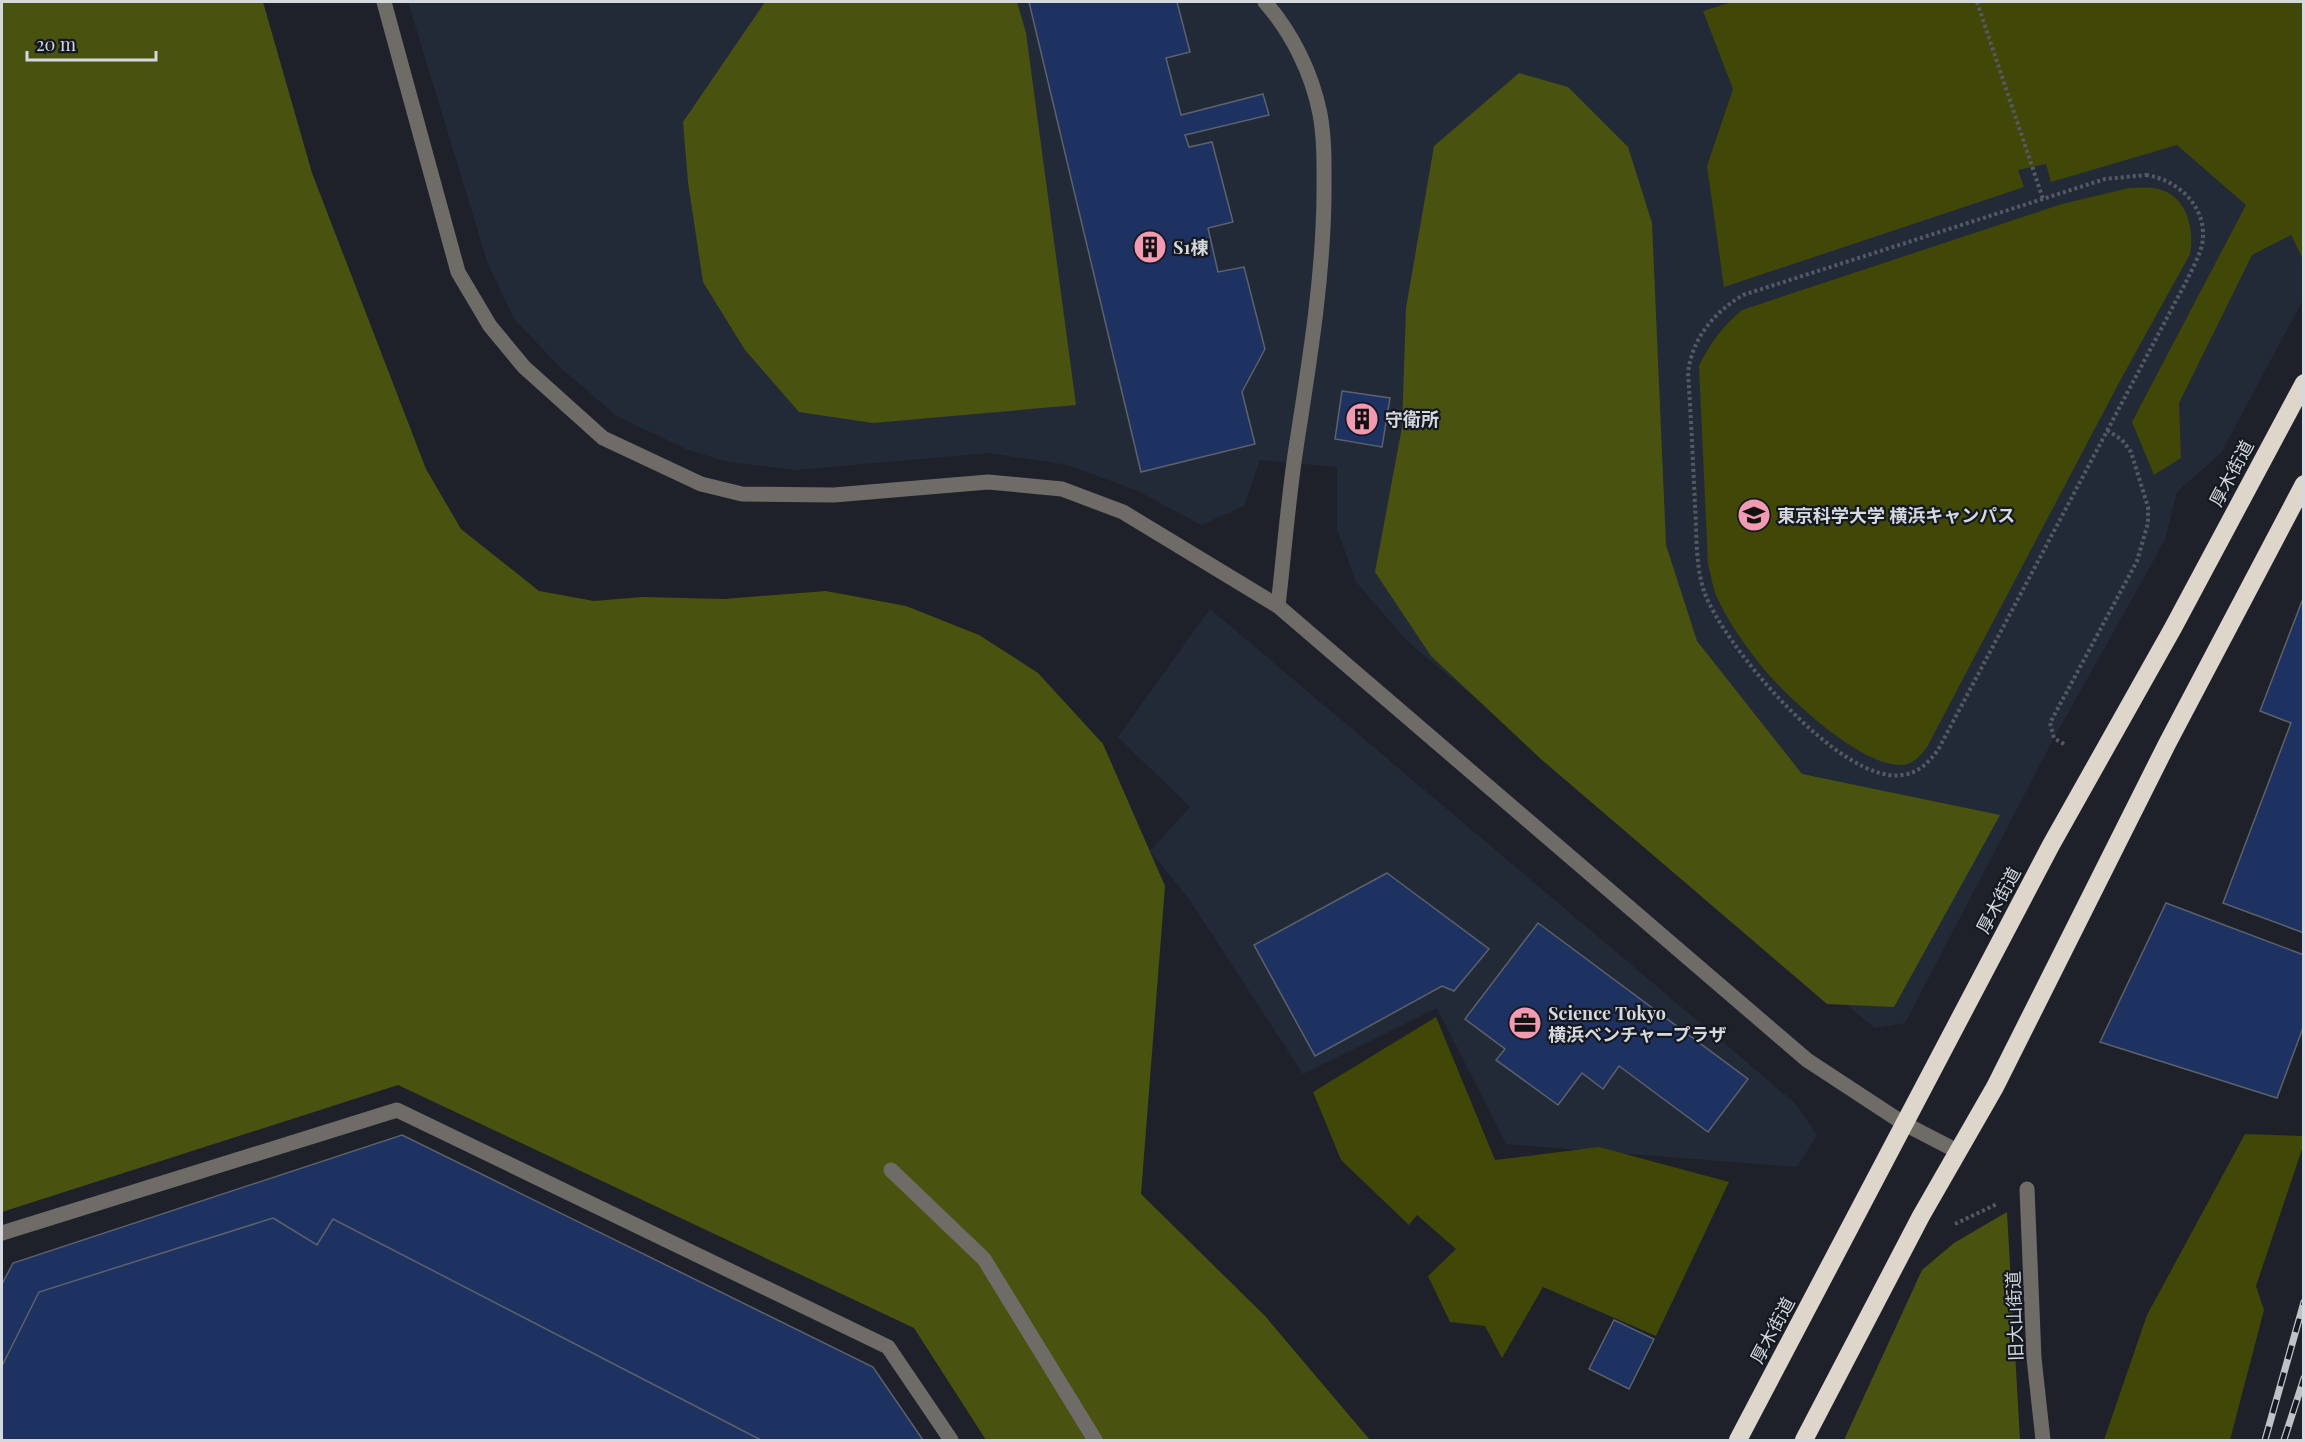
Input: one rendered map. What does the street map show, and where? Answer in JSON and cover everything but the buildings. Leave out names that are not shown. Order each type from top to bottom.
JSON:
[{"type":"highway","name":"厚木街道","points":[[1738,1440],[2051,845],[2173,628],[2304,383]]},
{"type":"highway","points":[[1804,1440],[1957,1151],[1995,1087],[2167,744],[2304,484]]},
{"type":"street","points":[[384,2],[458,272],[490,326],[524,367],[603,438],[701,484],[742,494],[834,495],[988,482],[1062,489],[1123,512],[1278,606],[1807,1060],[1903,1123],[1957,1151]]},
{"type":"street","points":[[1265,2],[1282,22],[1306,66],[1320,116],[1324,156],[1323,223],[1317,313],[1294,463],[1278,606]]},
{"type":"street","points":[[2,1233],[397,1110],[888,1347],[951,1440]]},
{"type":"street","points":[[891,1170],[984,1259],[1095,1440]]},
{"type":"street","name":"旧大山街道","points":[[2027,1190],[2034,1358],[2043,1440]]},
{"type":"path","points":[[1977,2],[2043,199]]},
{"type":"path","points":[[2146,175],[2163,177],[2191,199],[2199,214],[2202,244],[2196,260],[2108,430],[1938,750],[1927,764],[1915,772],[1900,776],[1884,774],[1864,766],[1817,736],[1757,675],[1725,633],[1711,608],[1704,590],[1697,550],[1688,374],[1693,350],[1712,318],[1726,305],[1743,296],[2105,179],[2146,175]]},
{"type":"path","points":[[2064,744],[2054,738],[2050,723],[2137,561],[2148,523],[2148,507],[2131,452],[2122,440],[2108,430]]},
{"type":"path","points":[[1949,1227],[2027,1190]]},
{"type":"shaded area","name":"東京科学大学 横浜キャンパス","points":[[408,2],[2231,2],[2303,186],[2303,300],[2221,453],[2177,492],[2165,540],[2054,738],[1905,1023],[1875,1028],[1410,644],[1356,582],[1337,529],[1337,467],[1260,460],[1244,506],[1201,525],[1138,491],[1068,465],[989,453],[796,470],[728,462],[688,450],[617,416],[562,369],[515,320],[488,264]]},
{"type":"shaded area","points":[[1210,609],[1795,1103],[1817,1135],[1797,1167],[1506,1144],[1437,1008],[1303,1074],[1189,899],[1150,851],[1190,807],[1118,737]]},
{"type":"green space","points":[[2,2],[263,2],[312,173],[426,469],[461,529],[539,591],[594,601],[642,597],[724,599],[826,591],[906,606],[979,635],[1038,673],[1103,744],[1165,886],[1141,1194],[1265,1316],[1370,1440],[986,1440],[914,1328],[398,1085],[2,1212]]},
{"type":"green space","points":[[765,2],[1017,2],[1026,33],[1076,405],[873,423],[799,412],[745,350],[703,282],[688,182],[683,122]]},
{"type":"green space","points":[[1732,2],[2303,2],[2303,259],[2291,235],[2252,255],[2179,403],[2181,458],[2154,475],[2132,422],[2246,205],[2177,145],[2051,182],[2046,164],[2018,170],[2024,187],[1724,287],[1707,166],[1733,89],[1703,11]]},
{"type":"green space","points":[[1519,73],[1568,87],[1628,147],[1652,223],[1666,545],[1697,641],[1802,774],[2000,815],[1894,1007],[1827,1004],[1542,760],[1431,656],[1375,572],[1402,427],[1406,308],[1434,146]]},
{"type":"green space","points":[[2129,188],[2164,191],[2181,204],[2186,212],[2191,233],[2190,254],[2121,379],[1927,747],[1914,761],[1902,765],[1885,763],[1866,755],[1826,728],[1774,681],[1737,633],[1716,595],[1708,564],[1699,366],[1717,336],[1742,310],[2062,204]]},
{"type":"green space","points":[[1436,1017],[1495,1160],[1599,1147],[1729,1182],[1656,1336],[1543,1287],[1502,1358],[1485,1326],[1450,1322],[1428,1276],[1456,1249],[1417,1215],[1409,1225],[1341,1160],[1313,1092]]},
{"type":"green space","points":[[2245,1134],[2303,1136],[2304,1143],[2256,1286],[2264,1310],[2230,1440],[2104,1440],[2147,1315]]},
{"type":"green space","points":[[2007,1212],[2020,1440],[1844,1440],[1922,1270],[1954,1243]]},
{"type":"railway","points":[[2265,1440],[2304,1302]]},
{"type":"railway","points":[[2284,1440],[2304,1378]]},
{"type":"place","name":"S1棟","points":[[1150,247]]},
{"type":"place","name":"守衛所","points":[[1362,419]]},
{"type":"place","name":"東京科学大学 横浜キャンパス","points":[[1754,515]]},
{"type":"place","name":"Science Tokyo 横浜ベンチャープラザ","points":[[1525,1023]]}]
